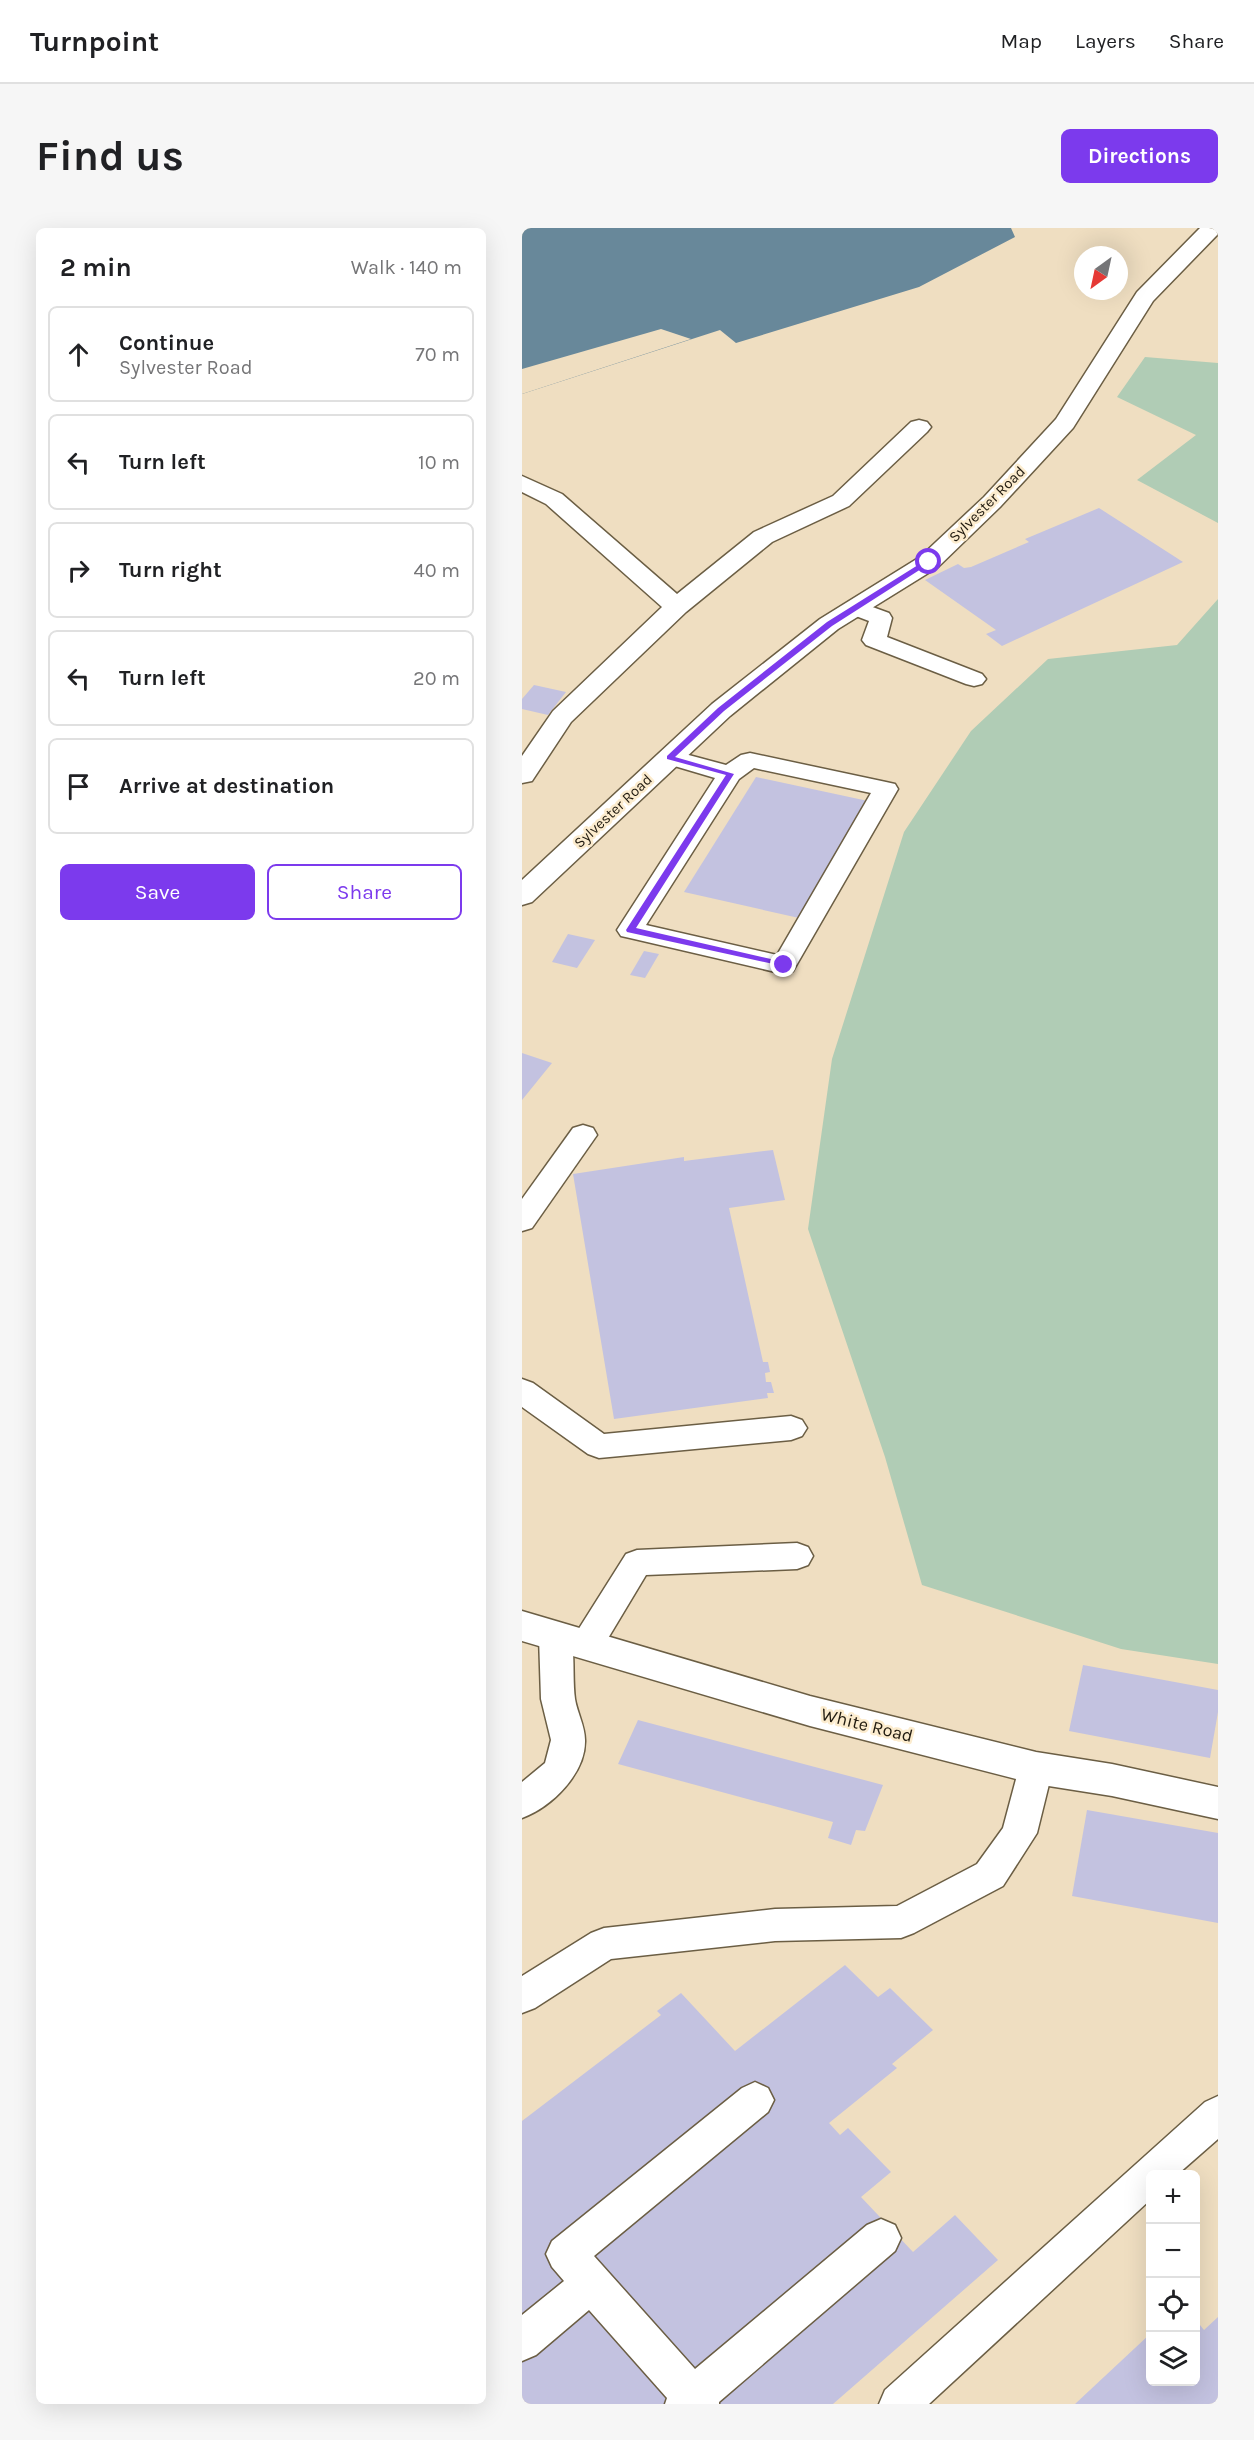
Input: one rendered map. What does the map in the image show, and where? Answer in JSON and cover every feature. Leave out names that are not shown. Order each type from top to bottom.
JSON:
[{"type":"street","name":"Sylvester Road","points":[[522,896],[721,710],[829,624],[929,562],[992,502],[1065,423],[1145,297],[1212,228]]},
{"type":"street","points":[[522,775],[562,717],[677,607],[764,537],[841,501],[919,427]]},
{"type":"street","points":[[522,483],[554,498],[677,607]]},
{"type":"street","name":"White Road","points":[[554,1635],[810,1711],[1036,1768],[1112,1780],[1218,1803]]},
{"type":"lane","points":[[856,608],[881,618],[874,640],[974,679]]},
{"type":"lane","points":[[670,758],[730,774],[750,760],[886,789],[784,965],[630,930],[730,774]]},
{"type":"lane","points":[[522,1221],[583,1135]]},
{"type":"lane","points":[[522,1389],[599,1446],[791,1428]]},
{"type":"lane","points":[[522,1803],[560,1771],[568,1740],[558,1699],[554,1635],[636,1563],[797,1556]]},
{"type":"lane","points":[[522,1996],[604,1944],[775,1925],[901,1922],[990,1875],[1019,1833],[1036,1768]]},
{"type":"lane","points":[[755,2100],[566,2254],[692,2402],[881,2238]]},
{"type":"lane","points":[[1156,2170],[1218,2114]]},
{"type":"lane","points":[[899,2404],[1146,2180]]},
{"type":"lane","points":[[522,2341],[591,2283]]},
{"type":"green space","points":[[1145,357],[1218,363],[1218,523],[1137,480],[1196,435],[1117,397]]},
{"type":"green space","points":[[1218,599],[1218,1664],[1121,1649],[922,1585],[885,1457],[808,1229],[832,1059],[904,832],[971,731],[1048,659],[1177,645]]},
{"type":"water","points":[[522,228],[1011,228],[1015,237],[919,287],[736,343],[720,330],[522,394]]},
{"type":"pier","points":[[661,329],[691,339],[522,394],[522,369]]},
{"type":"building","points":[[1099,508],[1183,562],[1002,646],[986,634],[996,630],[925,580],[958,564],[964,568],[971,567],[1029,542],[1025,539]]},
{"type":"building","points":[[534,685],[566,692],[548,715],[522,709],[522,699]]},
{"type":"building","points":[[756,777],[868,801],[799,918],[684,892]]},
{"type":"building","points":[[568,934],[595,940],[577,968],[552,962]]},
{"type":"building","points":[[644,951],[659,954],[645,978],[630,975]]},
{"type":"building","points":[[522,1053],[552,1063],[522,1100]]},
{"type":"building","points":[[773,1150],[785,1200],[729,1208],[763,1362],[768,1362],[770,1372],[765,1373],[766,1382],[771,1382],[774,1393],[767,1393],[768,1398],[614,1419],[573,1174],[684,1157],[684,1161]]},
{"type":"building","points":[[1083,1665],[1218,1690],[1218,1712],[1210,1758],[1069,1731]]},
{"type":"building","points":[[638,1720],[883,1785],[865,1831],[856,1830],[851,1845],[828,1838],[833,1822],[618,1764]]},
{"type":"building","points":[[1087,1810],[1218,1833],[1218,1923],[1072,1896]]},
{"type":"building","points":[[845,1965],[878,1997],[890,1988],[933,2030],[892,2064],[897,2068],[829,2123],[840,2135],[848,2128],[891,2172],[861,2197],[913,2252],[955,2215],[998,2260],[833,2404],[522,2404],[522,2121],[661,2015],[657,2011],[681,1993],[735,2051]]},
{"type":"building","points":[[1218,2317],[1218,2404],[1075,2404],[1146,2338],[1146,2386],[1200,2386],[1200,2325],[1204,2330]]},
{"type":"route","points":[[784,965],[630,930],[730,774],[670,758],[721,710],[829,624],[929,562]]}]
